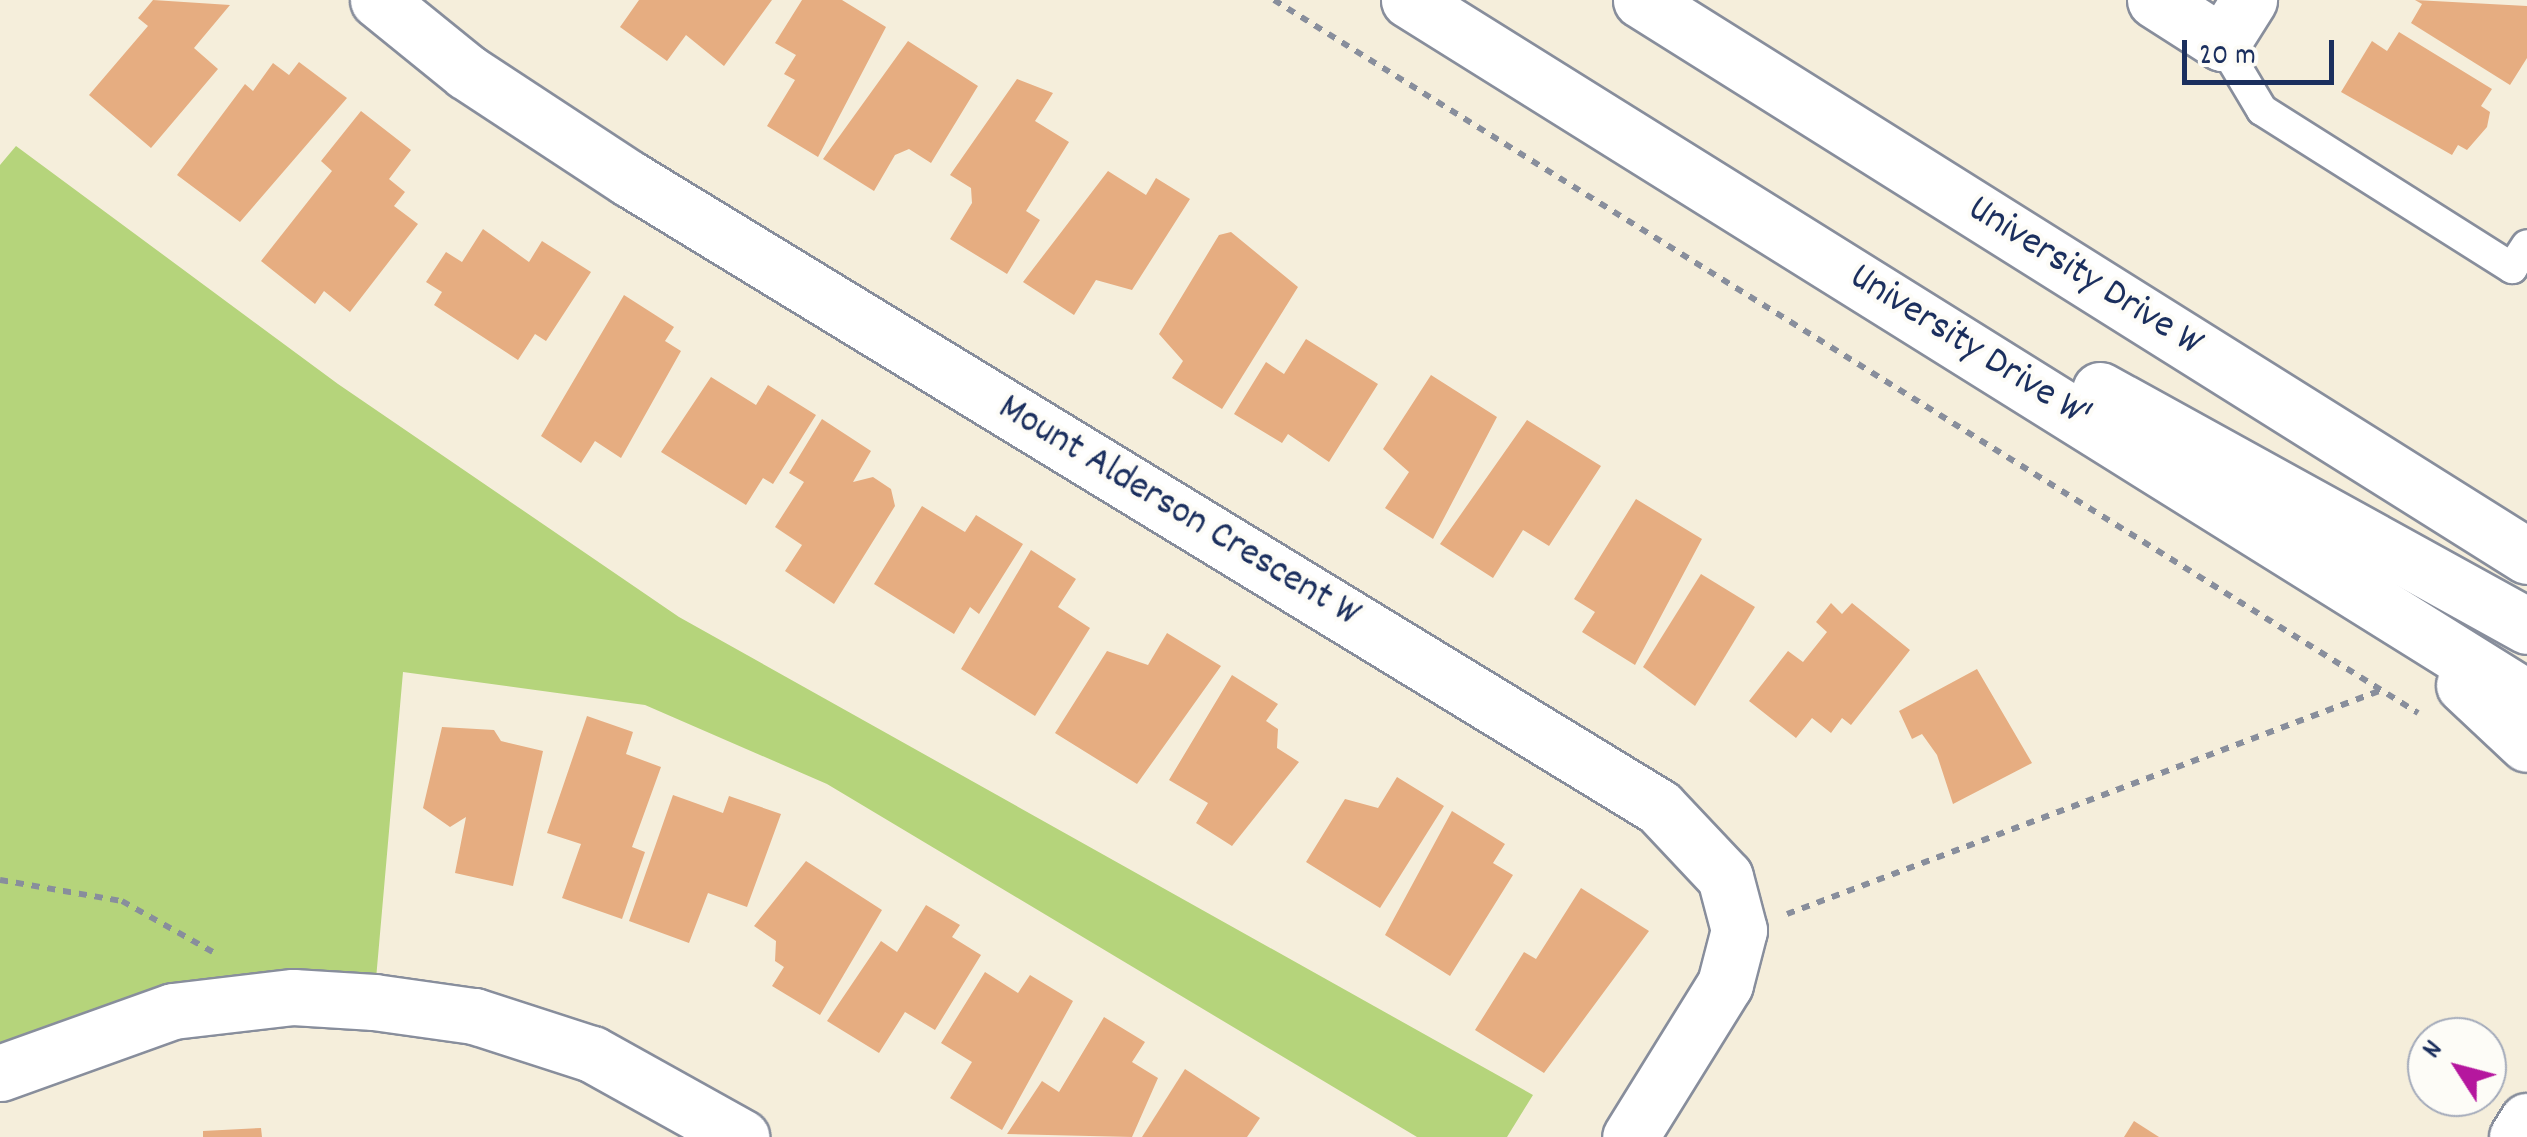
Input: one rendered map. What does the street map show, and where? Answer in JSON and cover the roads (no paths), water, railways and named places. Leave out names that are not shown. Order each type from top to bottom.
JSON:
[{"type":"main road","name":"Mount Alderson Crescent W","points":[[378,0],[467,72],[630,179],[1659,807],[1725,876],[1739,930],[1725,984],[1630,1137]]},
{"type":"main road","name":"University Drive W'","points":[[1409,0],[2527,698]]},
{"type":"main road","name":"University Drive W","points":[[1642,0],[2527,556]]},
{"type":"main road","points":[[2155,0],[2236,21]]},
{"type":"main road","points":[[1560,91],[2527,626]]},
{"type":"main road","points":[[2380,609],[2527,744]]},
{"type":"main road","points":[[0,1073],[174,1011],[293,997],[374,1002],[474,1016],[592,1054],[741,1137]]},
{"type":"main road","points":[[2518,1137],[2527,1121]]},
{"type":"lane","points":[[2236,21],[2262,110],[2512,268],[2527,245]]}]
